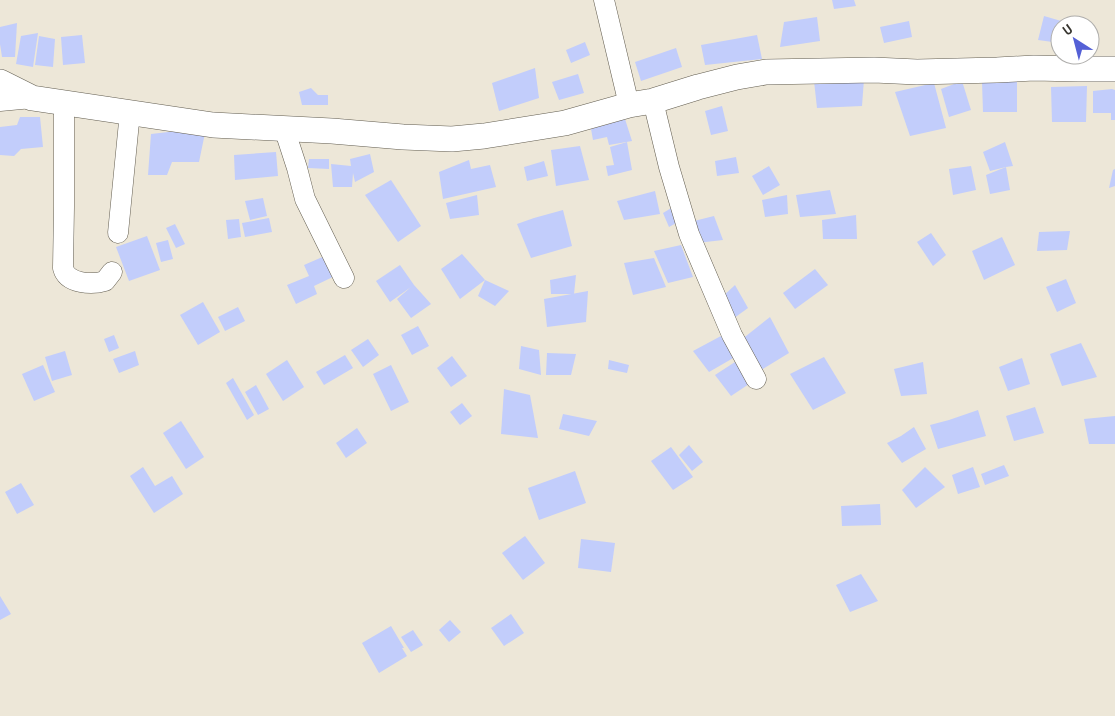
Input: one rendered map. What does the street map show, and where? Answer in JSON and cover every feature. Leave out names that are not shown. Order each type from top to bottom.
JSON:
[{"type":"street","points":[[604,0],[629,105]]},
{"type":"street","points":[[0,101],[32,98],[213,124],[452,139],[484,136],[565,123],[730,79],[766,72],[1115,68]]},
{"type":"street","points":[[0,82],[32,98]]},
{"type":"street","points":[[653,101],[669,167],[689,234],[732,335],[756,379]]},
{"type":"street","points":[[64,103],[64,273],[71,280],[92,283],[105,281],[112,272]]},
{"type":"street","points":[[118,233],[130,112]]},
{"type":"street","points":[[284,128],[305,199],[344,278]]},
{"type":"building","points":[[832,0],[854,0],[856,6],[834,9]]},
{"type":"building","points":[[1044,16],[1050,18],[1050,42],[1038,40]]},
{"type":"building","points":[[817,17],[820,41],[780,47],[784,22]]},
{"type":"building","points":[[909,21],[912,37],[884,43],[880,27]]},
{"type":"building","points":[[17,23],[15,57],[2,57],[0,27]]},
{"type":"building","points":[[38,33],[33,67],[16,64],[21,36]]},
{"type":"building","points":[[82,35],[85,63],[63,65],[61,37]]},
{"type":"building","points":[[757,35],[762,59],[705,65],[701,45]]},
{"type":"building","points":[[39,36],[55,39],[53,67],[35,65]]},
{"type":"building","points":[[585,42],[590,55],[571,63],[566,50]]},
{"type":"building","points":[[676,48],[682,67],[641,81],[635,62]]},
{"type":"building","points":[[535,68],[539,98],[499,111],[492,83]]},
{"type":"building","points":[[578,74],[584,93],[559,100],[552,82]]},
{"type":"building","points":[[864,79],[862,106],[817,108],[814,81]]},
{"type":"building","points":[[962,81],[971,110],[949,117],[941,89]]},
{"type":"building","points":[[982,82],[1017,82],[1017,112],[983,112]]},
{"type":"building","points":[[934,83],[946,128],[910,136],[895,92]]},
{"type":"building","points":[[1087,86],[1086,122],[1052,122],[1051,87]]},
{"type":"building","points":[[311,88],[318,95],[328,95],[328,105],[302,105],[299,92]]},
{"type":"building","points":[[1115,90],[1115,120],[1111,120],[1111,113],[1093,113],[1093,91]]},
{"type":"building","points":[[722,106],[728,131],[711,135],[705,111]]},
{"type":"building","points":[[20,117],[40,117],[43,147],[21,149],[14,156],[0,155],[0,127],[17,125]]},
{"type":"building","points":[[625,119],[632,141],[609,145],[607,137],[593,140],[591,129]]},
{"type":"building","points":[[177,131],[205,133],[199,162],[172,162],[167,175],[148,175],[151,134]]},
{"type":"building","points":[[627,142],[632,170],[608,176],[606,166],[614,165],[610,147]]},
{"type":"building","points":[[1005,142],[1013,166],[990,171],[983,152]]},
{"type":"building","points":[[580,146],[589,180],[556,186],[551,150]]},
{"type":"building","points":[[276,152],[278,176],[235,180],[234,155]]},
{"type":"building","points":[[370,154],[374,172],[355,182],[353,173],[352,187],[333,187],[331,164],[351,166],[350,159]]},
{"type":"building","points":[[736,157],[739,173],[717,176],[715,161]]},
{"type":"building","points":[[309,159],[329,159],[329,169],[308,168]]},
{"type":"building","points":[[469,160],[471,169],[490,165],[496,187],[443,199],[439,172]]},
{"type":"building","points":[[544,161],[548,176],[527,181],[524,167]]},
{"type":"building","points":[[769,166],[780,185],[763,195],[752,176]]},
{"type":"building","points":[[971,166],[976,190],[953,195],[949,169]]},
{"type":"building","points":[[1006,167],[1010,190],[990,194],[986,175]]},
{"type":"building","points":[[1115,169],[1115,186],[1109,188],[1113,170]]},
{"type":"building","points":[[391,180],[421,226],[398,242],[365,195]]},
{"type":"building","points":[[830,190],[836,214],[800,217],[796,195]]},
{"type":"building","points":[[655,191],[660,214],[624,220],[617,201]]},
{"type":"building","points":[[477,195],[479,215],[450,219],[446,203]]},
{"type":"building","points":[[787,195],[788,214],[765,217],[762,200]]},
{"type":"building","points":[[263,198],[267,216],[250,220],[245,201]]},
{"type":"building","points":[[673,207],[680,221],[669,227],[663,213]]},
{"type":"building","points":[[563,210],[572,246],[531,258],[517,224]]},
{"type":"building","points":[[856,215],[857,239],[823,239],[822,220]]},
{"type":"building","points":[[714,216],[723,240],[697,243],[690,222]]},
{"type":"building","points":[[269,218],[272,232],[245,237],[242,223]]},
{"type":"building","points":[[239,219],[241,237],[228,239],[226,220]]},
{"type":"building","points":[[175,224],[185,244],[176,248],[166,228]]},
{"type":"building","points":[[1070,231],[1067,250],[1037,251],[1039,232]]},
{"type":"building","points":[[931,233],[946,255],[933,266],[917,242]]},
{"type":"building","points":[[147,236],[160,270],[129,281],[116,247]]},
{"type":"building","points":[[1002,237],[1015,265],[984,280],[972,251]]},
{"type":"building","points":[[168,240],[173,259],[161,262],[156,243]]},
{"type":"building","points":[[681,245],[693,277],[668,283],[654,251]]},
{"type":"building","points":[[462,254],[485,280],[460,299],[441,269]]},
{"type":"building","points":[[327,255],[337,275],[314,286],[317,294],[296,304],[287,285],[309,276],[304,265]]},
{"type":"building","points":[[654,258],[666,287],[633,295],[624,263]]},
{"type":"building","points":[[400,265],[431,304],[411,318],[397,299],[411,287],[390,302],[376,281]]},
{"type":"building","points":[[815,269],[828,285],[795,309],[783,293]]},
{"type":"building","points":[[576,275],[574,294],[551,294],[550,280]]},
{"type":"building","points":[[1066,279],[1076,303],[1057,312],[1046,287]]},
{"type":"building","points":[[485,280],[509,291],[495,306],[478,296]]},
{"type":"building","points":[[735,285],[748,308],[730,321],[721,298]]},
{"type":"building","points":[[588,291],[586,322],[547,327],[544,299]]},
{"type":"building","points":[[203,302],[220,332],[198,345],[180,315]]},
{"type":"building","points":[[238,307],[245,321],[225,331],[218,317]]},
{"type":"building","points":[[770,317],[789,353],[758,372],[741,340]]},
{"type":"building","points":[[418,326],[429,346],[412,355],[401,335]]},
{"type":"building","points":[[114,335],[119,348],[109,352],[104,339]]},
{"type":"building","points":[[721,336],[735,357],[709,372],[693,351]]},
{"type":"building","points":[[368,339],[379,355],[363,367],[351,350]]},
{"type":"building","points":[[1081,343],[1097,377],[1062,386],[1050,354]]},
{"type":"building","points":[[521,346],[539,350],[541,375],[519,369]]},
{"type":"building","points":[[65,351],[72,375],[52,381],[45,357]]},
{"type":"building","points":[[135,351],[139,365],[119,373],[113,359]]},
{"type":"building","points":[[547,353],[576,354],[571,375],[546,375]]},
{"type":"building","points":[[345,355],[353,368],[324,385],[316,372]]},
{"type":"building","points":[[452,356],[467,376],[451,387],[437,368]]},
{"type":"building","points":[[824,357],[846,393],[813,410],[790,374]]},
{"type":"building","points":[[1022,358],[1030,384],[1008,391],[999,367]]},
{"type":"building","points":[[287,360],[304,387],[283,401],[266,374]]},
{"type":"building","points":[[609,360],[629,365],[627,373],[608,369]]},
{"type":"building","points":[[735,362],[749,384],[731,396],[715,375]]},
{"type":"building","points":[[923,362],[927,394],[901,396],[894,369]]},
{"type":"building","points":[[43,365],[55,392],[34,401],[22,374]]},
{"type":"building","points":[[391,365],[409,402],[391,411],[373,374]]},
{"type":"building","points":[[233,378],[254,415],[247,420],[226,383]]},
{"type":"building","points":[[256,385],[269,409],[258,415],[245,392]]},
{"type":"building","points":[[504,389],[530,395],[538,438],[501,434]]},
{"type":"building","points":[[462,403],[472,416],[460,425],[450,412]]},
{"type":"building","points":[[1035,407],[1044,433],[1014,441],[1006,416]]},
{"type":"building","points":[[978,410],[986,436],[938,449],[930,425]]},
{"type":"building","points":[[563,414],[597,421],[589,436],[559,429]]},
{"type":"building","points":[[1115,416],[1115,444],[1089,444],[1084,419]]},
{"type":"building","points":[[181,421],[204,457],[186,469],[163,433]]},
{"type":"building","points":[[914,427],[926,449],[902,463],[887,443]]},
{"type":"building","points":[[357,428],[367,443],[346,458],[336,443]]},
{"type":"building","points":[[689,445],[703,462],[692,471],[679,455]]},
{"type":"building","points":[[671,447],[693,477],[673,490],[651,461]]},
{"type":"building","points":[[1004,465],[1009,476],[985,485],[981,474]]},
{"type":"building","points":[[143,467],[155,486],[172,476],[183,494],[154,513],[130,476]]},
{"type":"building","points":[[925,467],[945,487],[916,508],[902,490]]},
{"type":"building","points":[[973,467],[980,487],[958,494],[952,475]]},
{"type":"building","points":[[575,471],[586,503],[539,520],[528,488]]},
{"type":"building","points":[[21,483],[34,505],[17,514],[5,492]]},
{"type":"building","points":[[880,504],[881,525],[842,526],[841,506]]},
{"type":"building","points":[[525,536],[545,563],[523,580],[502,553]]},
{"type":"building","points":[[581,539],[615,543],[611,572],[578,568]]},
{"type":"building","points":[[861,574],[878,601],[850,612],[836,585]]},
{"type":"building","points":[[0,596],[11,614],[0,620]]},
{"type":"building","points":[[511,614],[524,633],[504,646],[491,628]]},
{"type":"building","points":[[450,620],[461,632],[449,642],[439,630]]},
{"type":"building","points":[[391,626],[407,656],[379,673],[362,643]]},
{"type":"building","points":[[413,630],[423,645],[411,652],[401,637]]}]
